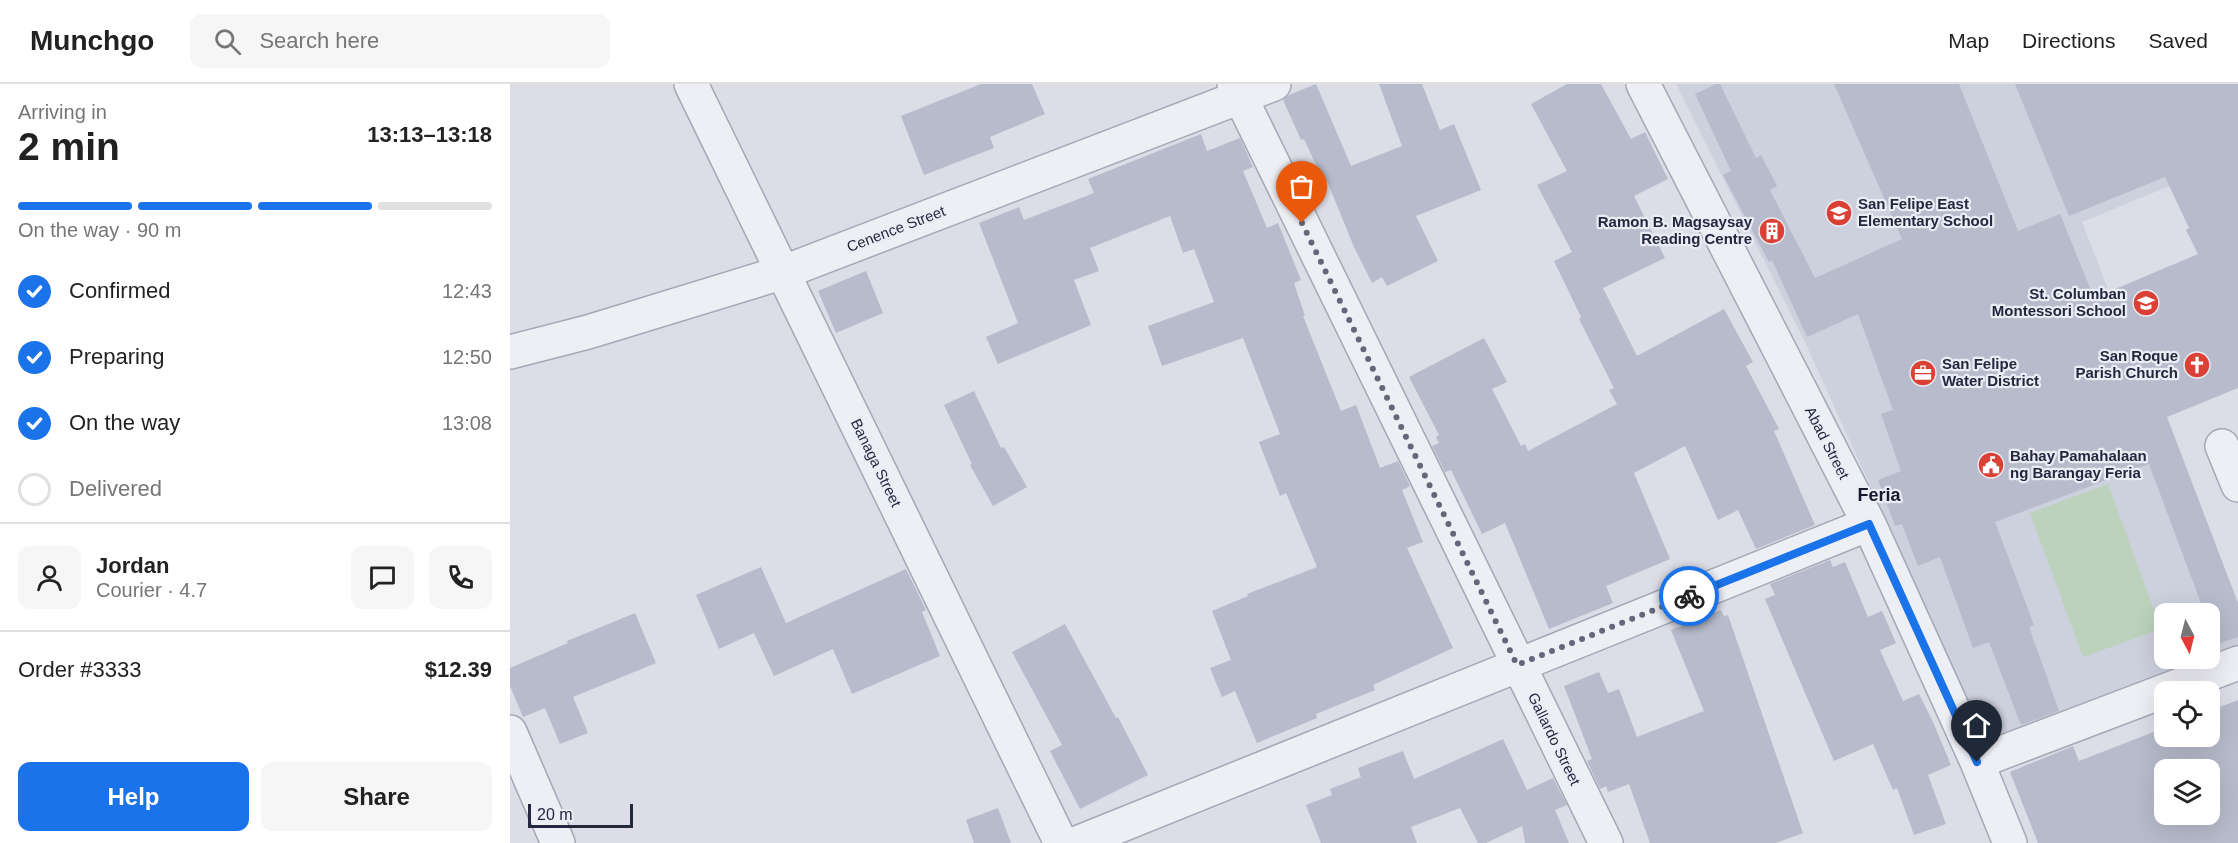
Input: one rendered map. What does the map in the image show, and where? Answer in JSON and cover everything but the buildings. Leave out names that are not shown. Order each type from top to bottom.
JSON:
[{"type":"street","name":"Banaga Street","points":[[691,84],[1060,843]]},
{"type":"street","name":"Cenence Street","points":[[510,352],[588,332],[784,272],[1237,90],[1274,84]]},
{"type":"street","name":"Abad Street","points":[[1643,84],[1869,524],[1977,762],[2010,843]]},
{"type":"street","name":"Gallardo Street","points":[[1237,90],[1606,843]]},
{"type":"street","points":[[2222,446],[2238,485]]},
{"type":"street","points":[[1077,843],[1869,524]]},
{"type":"street","points":[[1977,762],[2238,663]]},
{"type":"street","points":[[510,732],[558,843]]},
{"type":"shaded area","points":[[1676,84],[2238,84],[2238,158],[2082,222],[2238,624],[2238,648],[2220,655],[2220,603],[2154,603],[2154,669],[2185,669],[1989,747],[1804,340]]},
{"type":"green space","points":[[2108,484],[2154,610],[2154,632],[2083,657],[2030,513]]},
{"type":"way so far","points":[[1302,223],[1517,665],[1689,596]]},
{"type":"place","name":"San Felipe East Elementary School","points":[[1839,213]]},
{"type":"place","name":"Ramon B. Magsaysay Reading Centre","points":[[1772,231]]},
{"type":"place","name":"St. Columban Montessori School","points":[[2146,303]]},
{"type":"place","name":"San Roque Parish Church","points":[[2197,365]]},
{"type":"place","name":"San Felipe Water District","points":[[1923,373]]},
{"type":"place","name":"Bahay Pamahalaan ng Barangay Feria","points":[[1991,465]]},
{"type":"district","name":"Feria","points":[[1879,495]]},
{"type":"route","points":[[1689,596],[1869,524],[1977,762]]}]
